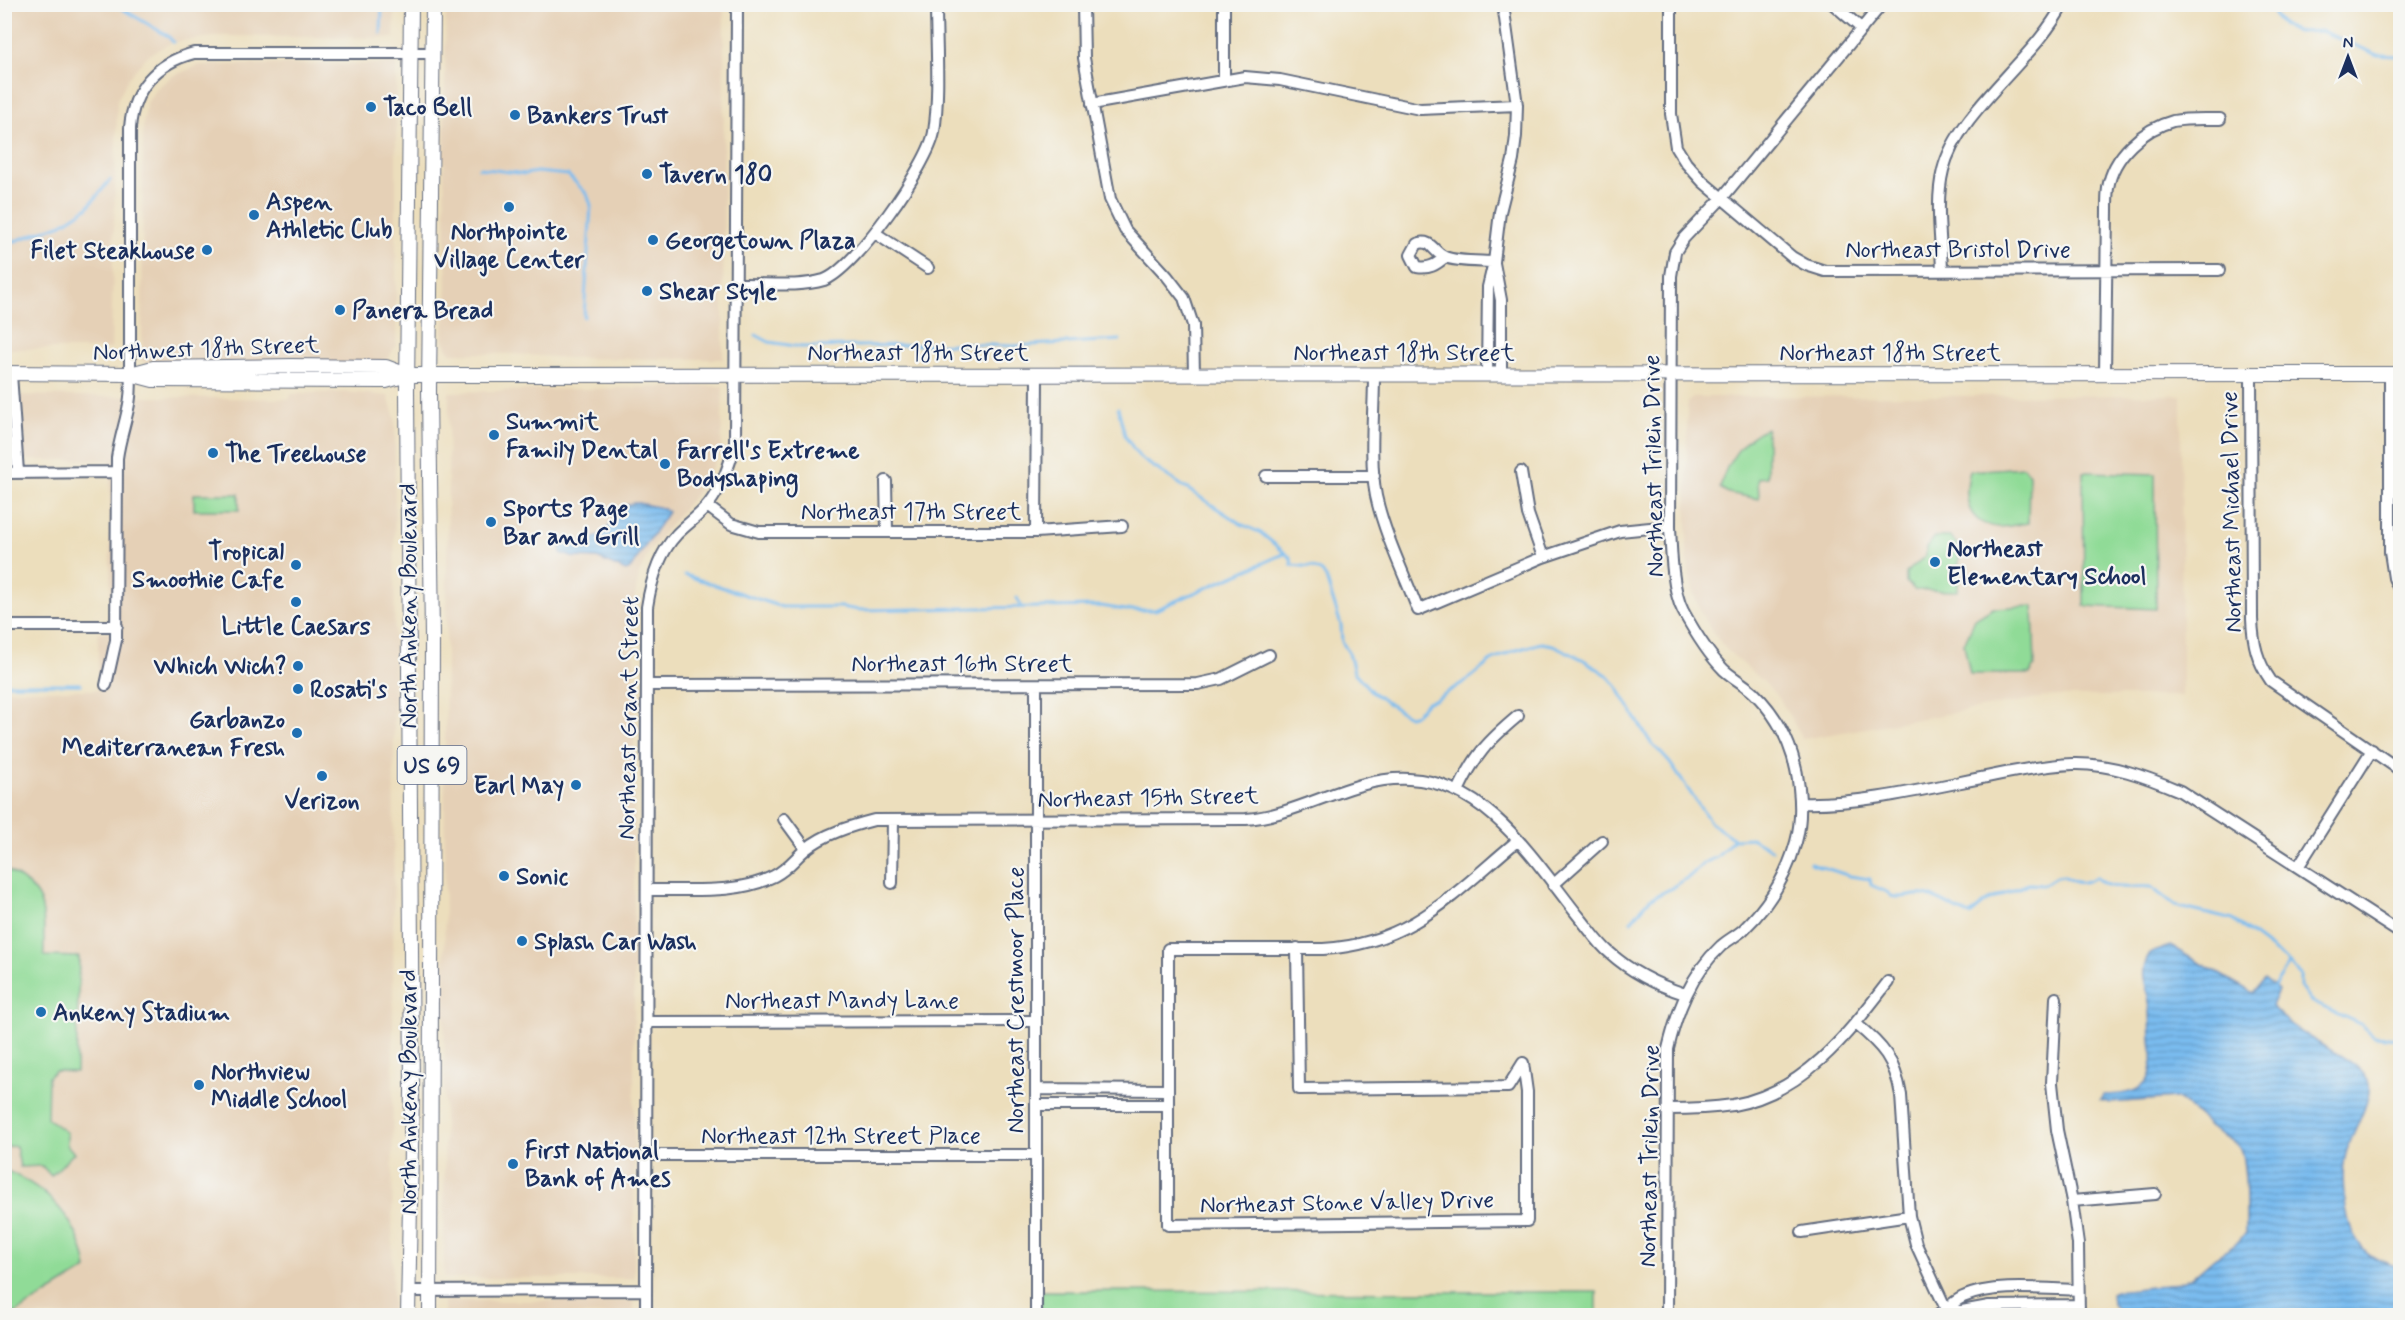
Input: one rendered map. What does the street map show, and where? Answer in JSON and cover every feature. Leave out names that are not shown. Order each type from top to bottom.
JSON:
[{"type":"main road","name":"North Ankeny Boulevard","points":[[408,1316],[412,1090],[407,375],[411,4]]},
{"type":"main road","name":"North Ankeny Boulevard","points":[[430,1316],[432,639],[429,375],[433,4]]},
{"type":"main road","name":"Northwest 18th Street","points":[[6,374],[130,374],[153,368],[291,366],[386,367],[407,375]]},
{"type":"main road","name":"Northeast 18th Street","points":[[407,375],[2395,374]]},
{"type":"street","name":"Northeast Grant Street","points":[[646,1316],[647,607],[652,580],[669,544],[706,506],[724,477],[735,445],[737,4]]},
{"type":"street","points":[[737,284],[806,283],[823,280],[845,267],[875,232],[910,182],[934,135],[936,4]]},
{"type":"street","points":[[1083,4],[1084,58],[1105,183],[1116,216],[1135,243],[1176,286],[1189,311],[1194,340],[1194,375]]},
{"type":"street","points":[[1224,4],[1224,80]]},
{"type":"street","points":[[1487,375],[1490,273],[1494,262],[1500,212],[1514,152],[1517,105],[1503,4]]},
{"type":"street","name":"Northeast Bristol Drive","points":[[1671,4],[1672,131],[1676,147],[1686,163],[1703,182],[1792,257],[1806,265],[1825,271],[2219,270]]},
{"type":"street","points":[[1833,4],[1862,29]]},
{"type":"street","name":"Northeast Trilein Drive","points":[[1667,1316],[1668,1049],[1675,1021],[1685,994],[1720,947],[1742,930],[1763,909],[1785,874],[1796,841],[1800,803],[1796,768],[1783,729],[1752,692],[1724,670],[1705,647],[1681,608],[1672,566],[1670,526],[1671,276],[1675,252],[1684,238],[1722,198],[1882,4]]},
{"type":"street","points":[[1942,270],[1940,187],[1948,154],[1966,125],[2049,27],[2063,4]]},
{"type":"street","points":[[106,685],[117,626],[116,472],[119,441],[132,390],[130,374],[131,116],[140,90],[158,69],[180,56],[207,52],[432,53]]},
{"type":"street","points":[[1092,104],[1245,77],[1280,80],[1420,109],[1517,105]]},
{"type":"street","points":[[2105,375],[2108,187],[2113,170],[2133,143],[2155,127],[2176,120],[2220,119]]},
{"type":"street","points":[[875,232],[928,268]]},
{"type":"street","points":[[1445,257],[1494,262]]},
{"type":"street","points":[[1494,262],[1501,300],[1501,375]]},
{"type":"street","points":[[6,374],[18,472]]},
{"type":"street","points":[[1036,532],[1037,374]]},
{"type":"street","points":[[2395,374],[2390,552],[2393,571],[2400,591]]},
{"type":"street","points":[[1374,375],[1374,476],[1380,511],[1418,610],[1543,557],[1620,531],[1670,526]]},
{"type":"street","name":"Northeast Michael Drive","points":[[2251,375],[2252,637],[2254,650],[2261,668],[2271,681],[2372,750]]},
{"type":"street","points":[[4,473],[116,472]]},
{"type":"street","points":[[1521,472],[1528,514],[1543,557]]},
{"type":"street","points":[[1266,476],[1374,476]]},
{"type":"street","points":[[886,481],[887,531]]},
{"type":"street","name":"Northeast 17th Street","points":[[706,506],[731,524],[759,532],[1036,532],[1122,526]]},
{"type":"street","points":[[4,626],[117,626]]},
{"type":"street","name":"Northeast 16th Street","points":[[648,685],[1198,684],[1221,679],[1269,655]]},
{"type":"street","name":"Northeast Crestmoor Place","points":[[1036,685],[1036,1316]]},
{"type":"street","points":[[1458,791],[1473,760],[1484,746],[1518,717]]},
{"type":"street","points":[[2298,867],[2372,750],[2400,770]]},
{"type":"street","points":[[1800,803],[1839,803],[2037,767],[2075,764],[2098,767],[2147,778],[2180,791],[2397,931]]},
{"type":"street","name":"Northeast 15th Street","points":[[647,890],[737,888],[752,885],[774,876],[793,864],[806,849],[848,827],[874,820],[1257,818],[1288,811],[1354,787],[1394,778],[1429,781],[1458,791],[1491,813],[1610,953],[1632,971],[1668,989],[1685,994]]},
{"type":"street","points":[[784,819],[806,849]]},
{"type":"street","points":[[892,883],[893,820]]},
{"type":"street","points":[[1036,1105],[1167,1105],[1168,949],[1343,948],[1365,944],[1402,930],[1436,908],[1517,841]]},
{"type":"street","points":[[1553,885],[1602,841]]},
{"type":"street","points":[[1297,948],[1299,1089],[1508,1087],[1527,1092],[1523,1063],[1508,1087]]},
{"type":"street","points":[[1668,1109],[1734,1105],[1764,1096],[1797,1078],[1828,1054],[1856,1024],[1888,982]]},
{"type":"street","points":[[1946,1309],[1962,1311],[1989,1306],[2079,1310],[2078,1244],[2072,1201],[2057,1130],[2052,1083],[2056,998]]},
{"type":"street","name":"Northeast Mandy Lane","points":[[647,1022],[1036,1020]]},
{"type":"street","points":[[1856,1024],[1873,1037],[1891,1059],[1898,1077],[1909,1216],[1916,1244],[1946,1309]]},
{"type":"street","points":[[1036,1089],[1167,1090]]},
{"type":"street","name":"Northeast Stone Valley Drive","points":[[1167,1105],[1168,1225],[1527,1221],[1527,1092]]},
{"type":"street","name":"Northeast 12th Street Place","points":[[647,1155],[1036,1155]]},
{"type":"street","points":[[2072,1201],[2155,1194]]},
{"type":"street","points":[[1802,1232],[1909,1216]]},
{"type":"street","points":[[1936,1316],[1962,1298],[1977,1292],[2008,1289],[2078,1290]]},
{"type":"street","points":[[408,1291],[646,1290]]},
{"type":"shaded area","points":[[8,5],[395,5],[394,38],[221,36],[173,42],[148,55],[129,77],[117,100],[111,349],[5,349],[4,13]]},
{"type":"shaded area","points":[[446,5],[724,5],[723,359],[568,358],[450,353],[443,338],[447,286],[444,170]]},
{"type":"shaded area","points":[[396,64],[396,344],[389,358],[372,364],[142,362],[143,124],[147,103],[155,90],[172,76],[200,65]]},
{"type":"shaded area","points":[[723,386],[721,451],[701,487],[649,551],[639,574],[634,602],[634,1278],[444,1278],[445,748],[449,392]]},
{"type":"shaded area","name":"Northview Middle School","points":[[347,392],[388,396],[395,418],[392,1315],[5,1316],[5,690],[98,690],[98,632],[110,632],[110,460],[5,460],[5,395],[290,399],[291,394]]},
{"type":"shaded area","name":"Northeast Elementary School","points":[[2181,395],[2182,696],[2050,696],[1803,739],[1779,698],[1728,651],[1702,615],[1694,595],[1687,551],[1687,408],[1688,402],[1694,397]]},
{"type":"shaded area","points":[[444,1301],[634,1301],[634,1315],[444,1315]]},
{"type":"green space","points":[[1767,428],[1767,477],[1758,478],[1759,499],[1728,493],[1720,488],[1726,470],[1736,452],[1750,438]]},
{"type":"green space","points":[[2024,467],[2029,474],[2028,523],[1999,527],[1988,525],[1973,515],[1967,500],[1970,471]]},
{"type":"green space","points":[[2083,472],[2155,474],[2156,609],[2084,606]]},
{"type":"green space","points":[[194,494],[239,494],[239,510],[194,510]]},
{"type":"green space","points":[[1935,537],[1950,537],[1959,546],[1958,591],[1915,590],[1906,582],[1906,573],[1926,555],[1926,548]]},
{"type":"green space","points":[[2033,606],[2035,667],[2030,674],[1970,674],[1964,644],[1975,619],[1993,608]]},
{"type":"green space","name":"Ankeny Stadium","points":[[5,869],[30,886],[37,895],[43,915],[44,956],[79,957],[76,1072],[55,1071],[48,1077],[47,1118],[67,1133],[67,1145],[74,1153],[51,1176],[42,1166],[20,1167],[16,1146],[5,1147]]},
{"type":"green space","points":[[5,1170],[35,1186],[60,1208],[77,1236],[87,1269],[11,1316],[4,1315]]},
{"type":"green space","points":[[1041,1291],[1597,1292],[1597,1315],[1041,1316]]},
{"type":"water","points":[[638,503],[662,508],[668,512],[630,569],[626,571],[597,558],[572,557],[561,553],[561,548],[565,543],[585,541],[599,536],[621,509]]},
{"type":"water","points":[[2170,946],[2253,993],[2264,979],[2278,990],[2271,1006],[2277,1012],[2301,1032],[2360,1069],[2368,1081],[2368,1095],[2362,1115],[2347,1150],[2343,1186],[2347,1213],[2355,1237],[2361,1246],[2374,1257],[2400,1267],[2400,1315],[2232,1316],[2220,1310],[2194,1305],[2166,1306],[2126,1312],[2120,1311],[2112,1304],[2111,1293],[2115,1291],[2163,1286],[2191,1278],[2214,1258],[2235,1245],[2246,1233],[2245,1174],[2238,1146],[2214,1130],[2189,1107],[2175,1098],[2110,1103],[2100,1100],[2103,1095],[2130,1092],[2139,1088],[2146,1083],[2150,1075],[2152,1054],[2150,1007],[2144,967],[2150,953]]},
{"type":"waterway","points":[[114,4],[168,36],[173,42]]},
{"type":"waterway","points":[[381,33],[382,4]]},
{"type":"waterway","points":[[2274,4],[2274,15],[2284,26],[2297,32],[2321,31],[2378,55],[2400,56]]},
{"type":"waterway","points":[[479,168],[525,174],[537,172],[568,175],[587,194],[591,205],[584,317]]},
{"type":"waterway","points":[[4,245],[62,224],[87,208],[110,180]]},
{"type":"waterway","points":[[756,335],[769,342],[801,347],[964,344],[1012,346],[1120,340]]},
{"type":"waterway","points":[[1118,408],[1125,436],[1140,458],[1241,524],[1261,533],[1291,558],[1292,565],[1312,567],[1322,572],[1341,625],[1342,642],[1349,653],[1354,672],[1372,692],[1398,710],[1409,716],[1416,714],[1427,702],[1435,700],[1470,678],[1491,661],[1513,651],[1541,643],[1553,645],[1584,660],[1607,675],[1615,684],[1649,740],[1670,763],[1711,823],[1734,839],[1751,838],[1772,850]]},
{"type":"waterway","points":[[685,575],[782,607],[841,607],[858,610],[1101,606],[1125,610],[1155,610],[1284,554]]},
{"type":"waterway","points":[[1017,598],[1021,606]]},
{"type":"waterway","points":[[4,684],[81,684]]},
{"type":"waterway","points":[[1631,921],[1650,899],[1670,889],[1690,876],[1704,863],[1717,857],[1734,839]]},
{"type":"waterway","points":[[1810,863],[1850,876],[1870,879],[1871,885],[1891,896],[1924,895],[1970,915],[1987,901],[2029,884],[2043,885],[2056,877],[2064,876],[2072,881],[2080,882],[2096,877],[2101,882],[2114,887],[2151,887],[2175,906],[2233,920],[2285,959],[2300,975],[2300,987],[2310,1001],[2362,1025],[2374,1036],[2400,1038]]},
{"type":"waterway","points":[[2272,990],[2289,964]]},
{"type":"place","name":"Taco Bell","points":[[371,107]]},
{"type":"place","name":"Bankers Trust","points":[[515,115]]},
{"type":"place","name":"Tavern 180","points":[[647,174]]},
{"type":"place","name":"Northpointe Village Center","points":[[509,207]]},
{"type":"place","name":"Aspen Athletic Club","points":[[254,215]]},
{"type":"place","name":"Georgetown Plaza","points":[[653,240]]},
{"type":"place","name":"Filet Steakhouse","points":[[207,250]]},
{"type":"place","name":"Shear Style","points":[[647,291]]},
{"type":"place","name":"Panera Bread","points":[[340,310]]},
{"type":"place","name":"Summit Family Dental","points":[[494,435]]},
{"type":"place","name":"The Treehouse","points":[[213,453]]},
{"type":"place","name":"Farrell's Extreme Bodyshaping","points":[[665,464]]},
{"type":"place","name":"Sports Page Bar and Grill","points":[[491,522]]},
{"type":"place","name":"Northeast Elementary School","points":[[1935,562]]},
{"type":"place","name":"Tropical Smoothie Cafe","points":[[296,565]]},
{"type":"place","name":"Little Caesars","points":[[296,602]]},
{"type":"place","name":"Which Wich?","points":[[298,666]]},
{"type":"place","name":"Rosati's","points":[[298,689]]},
{"type":"place","name":"Garbanzo Mediterranean Fresh","points":[[297,733]]},
{"type":"place","name":"Verizon","points":[[322,776]]},
{"type":"place","name":"Earl May","points":[[576,785]]},
{"type":"place","name":"Sonic","points":[[504,876]]},
{"type":"place","name":"Splash Car Wash","points":[[522,941]]},
{"type":"place","name":"Ankeny Stadium","points":[[41,1012]]},
{"type":"place","name":"Northview Middle School","points":[[199,1085]]},
{"type":"place","name":"First National Bank of Ames","points":[[513,1164]]}]
